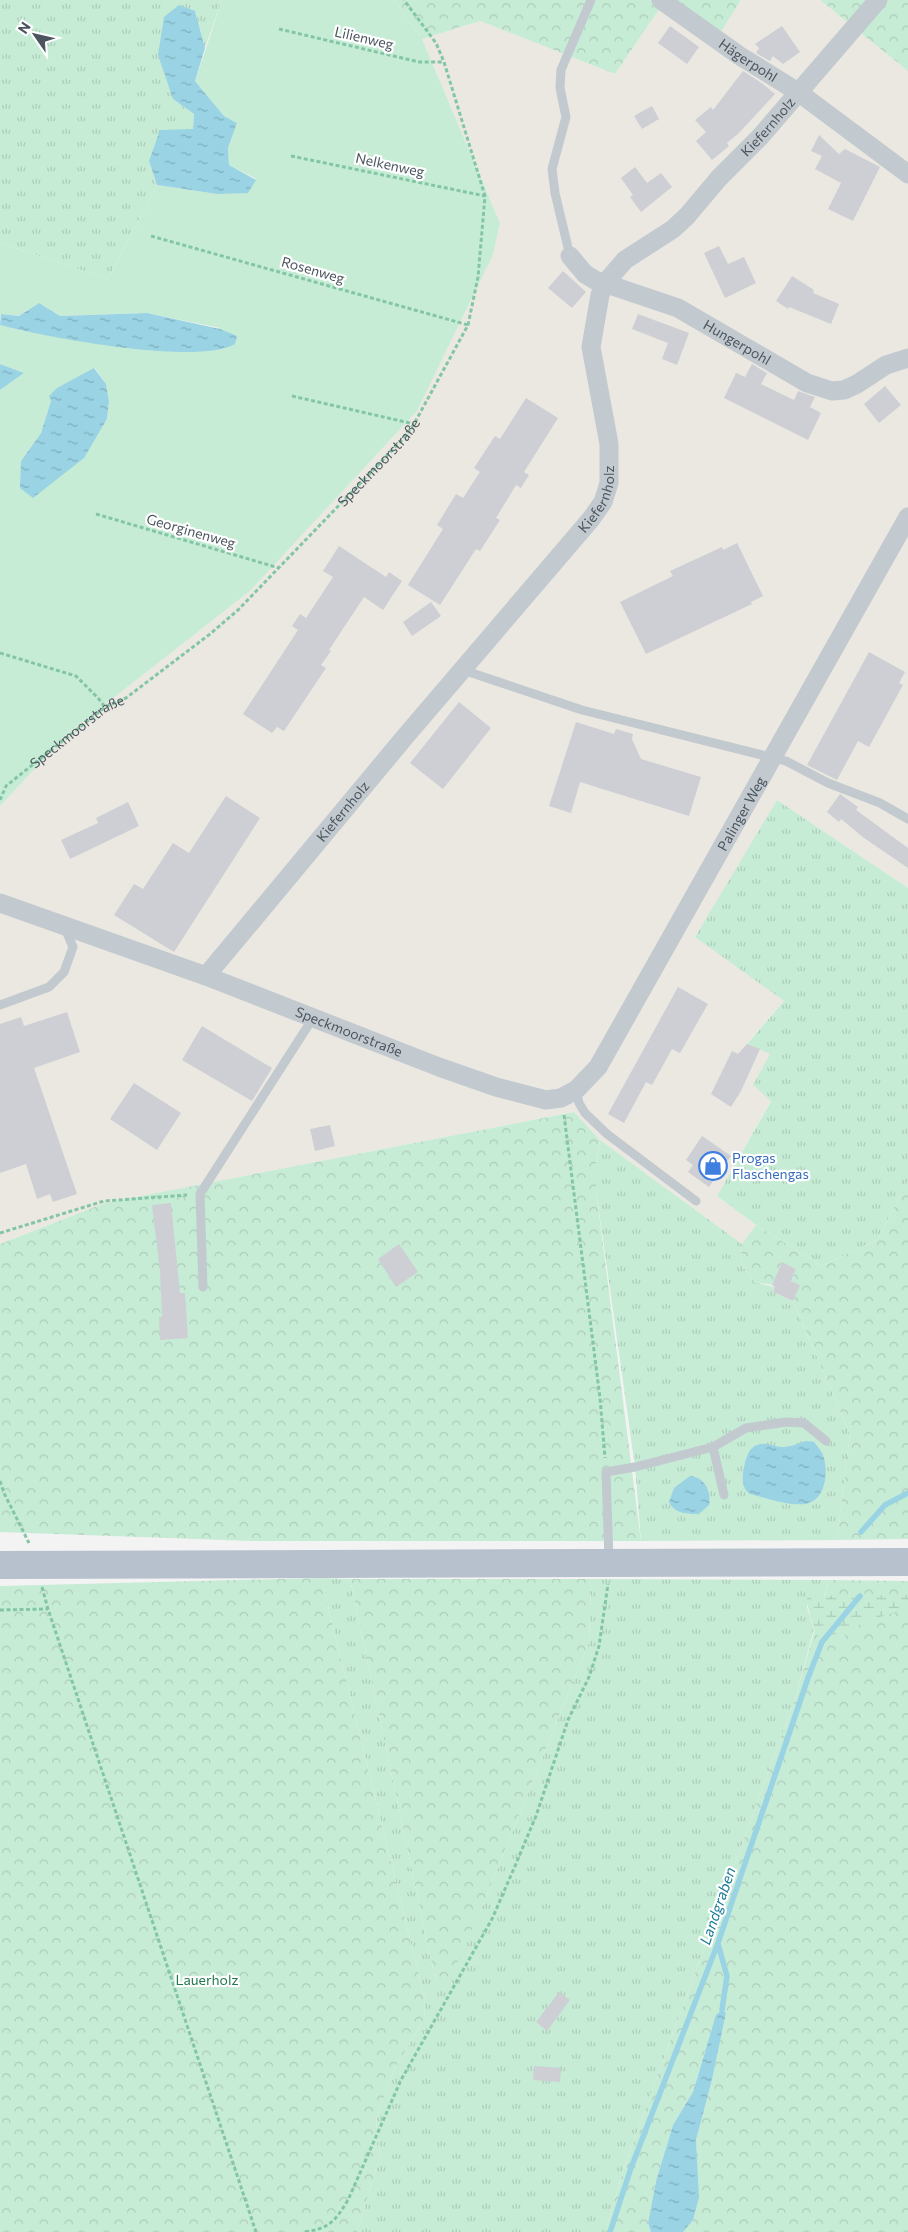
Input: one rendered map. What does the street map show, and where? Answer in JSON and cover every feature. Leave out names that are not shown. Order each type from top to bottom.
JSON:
[{"type":"main road","points":[[0,1565],[908,1562]]},
{"type":"street","name":"Hägerpohl","points":[[660,0],[740,56],[798,92],[908,174]]},
{"type":"street","name":"Kiefernholz","points":[[206,976],[591,519],[603,502],[609,483],[609,444],[591,347],[600,296],[605,283],[625,260],[673,229],[687,216],[719,178],[760,137],[878,0]]},
{"type":"street","name":"Hungerpohl","points":[[570,256],[584,274],[595,280],[678,308],[806,383],[832,391],[844,390],[886,365],[908,358]]},
{"type":"street","name":"Palinger Weg","points":[[568,1094],[598,1067],[748,806],[772,759],[908,517]]},
{"type":"street","name":"Speckmoorstraße","points":[[0,904],[206,976],[439,1067],[496,1087],[546,1100],[568,1094]]},
{"type":"lane","points":[[570,256],[555,193],[552,169],[566,118],[560,88],[560,70],[591,0]]},
{"type":"lane","points":[[463,670],[582,710],[786,761],[828,783],[880,803],[908,819]]},
{"type":"lane","points":[[0,1005],[49,987],[64,972],[73,947],[64,926]]},
{"type":"lane","points":[[203,1287],[200,1194],[313,1018]]},
{"type":"lane","points":[[568,1094],[579,1103],[585,1113],[607,1134],[696,1201]]},
{"type":"lane","points":[[609,1563],[606,1472],[635,1467],[713,1447],[746,1428],[786,1422],[804,1423],[826,1441]]},
{"type":"lane","points":[[713,1447],[724,1495]]},
{"type":"path","name":"Speckmoorstraße","points":[[0,800],[6,786],[105,707],[126,698],[210,634],[238,610],[403,439],[414,424],[468,325],[478,277],[485,196],[444,62],[436,43],[404,0]]},
{"type":"path","name":"Lilienweg","points":[[279,29],[418,62],[444,62]]},
{"type":"path","name":"Nelkenweg","points":[[291,156],[485,196]]},
{"type":"path","name":"Rosenweg","points":[[151,236],[468,325]]},
{"type":"path","points":[[292,396],[414,424]]},
{"type":"path","name":"Georginenweg","points":[[96,514],[279,568]]},
{"type":"path","points":[[0,653],[76,676],[105,707]]},
{"type":"path","points":[[568,1094],[606,1472]]},
{"type":"path","points":[[0,1233],[104,1201],[200,1194]]},
{"type":"path","points":[[0,1481],[4,1494],[27,1537],[48,1609],[256,2232]]},
{"type":"path","points":[[305,2232],[323,2229],[337,2218],[348,2200],[401,2080],[492,1920],[536,1816],[568,1720],[589,1677],[599,1646],[608,1591]]},
{"type":"path","points":[[0,1610],[48,1609]]},
{"type":"shaded area","points":[[741,0],[820,0],[908,71],[908,888],[777,800],[696,937],[784,1001],[747,1043],[770,1054],[771,1100],[717,1196],[756,1225],[742,1244],[600,1140],[574,1112],[105,1203],[0,1244],[0,806],[66,735],[250,591],[417,411],[493,255],[500,223],[422,39],[480,21],[615,74],[660,8],[717,38]]},
{"type":"green space","points":[[0,0],[222,0],[205,48],[195,11],[173,99],[194,114],[193,130],[149,161],[157,185],[108,279],[0,243]]},
{"type":"green space","points":[[222,0],[394,0],[422,39],[500,223],[493,255],[417,411],[250,591],[66,735],[0,806],[0,390],[24,373],[0,364],[0,325],[106,345],[220,328],[147,313],[60,316],[39,303],[19,316],[1,314],[0,321],[0,243],[108,279],[157,185],[217,194],[256,179],[229,165],[228,148],[237,123],[224,116],[195,81]],"holes":[[[95,368],[106,384],[109,401],[107,419],[96,437],[21,461],[41,433],[51,401]]]},
{"type":"green space","points":[[394,0],[741,0],[717,38],[660,8],[615,74],[480,21],[422,39]]},
{"type":"green space","points":[[820,0],[908,0],[908,71]]},
{"type":"green space","points":[[777,800],[908,888],[908,1181],[878,1239],[822,1266],[756,1225],[717,1196],[771,1101],[753,1085],[770,1054],[747,1044],[784,1001],[695,937]]},
{"type":"green space","points":[[574,1112],[600,1140],[596,1164],[596,1190],[641,1541],[251,1541],[0,1532],[0,1244],[105,1203]]},
{"type":"green space","points":[[600,1140],[742,1244],[741,1264],[754,1282],[775,1287],[773,1292],[793,1301],[850,1434],[837,1540],[641,1541],[635,1467],[596,1190],[596,1164]]},
{"type":"green space","points":[[908,1181],[908,1539],[837,1540],[850,1434],[793,1301],[799,1285],[791,1281],[796,1269],[782,1263],[772,1285],[754,1282],[741,1264],[742,1244],[756,1225],[822,1266],[878,1239]]},
{"type":"green space","points":[[321,1578],[350,1579],[433,1969],[437,1979],[481,1909],[589,1642],[591,1579],[829,1580],[824,1596],[809,1596],[807,1607],[814,1629],[795,1699],[625,2165],[605,2232],[357,2232],[380,2156],[376,2119],[394,2070],[424,2019],[425,2000]]},
{"type":"green space","name":"Lauerholz","points":[[321,1578],[425,2000],[424,2019],[394,2070],[376,2119],[380,2156],[357,2232],[0,2232],[0,1586]]},
{"type":"green space","points":[[350,1579],[591,1579],[589,1642],[481,1909],[451,1977],[442,1981],[437,1979],[433,1969]]},
{"type":"green space","points":[[829,1580],[908,1581],[908,2232],[683,2232],[693,2220],[697,2178],[696,2140],[712,2080],[726,2013],[705,2051],[693,2092],[673,2125],[656,2181],[648,2223],[651,2232],[605,2232],[625,2165],[795,1699]]},
{"type":"green space","points":[[908,1595],[908,1607],[863,1622],[836,1642],[822,1642],[814,1629],[806,1600],[809,1596]]},
{"type":"water","points":[[179,5],[195,11],[205,48],[195,81],[224,116],[237,123],[228,148],[229,165],[256,180],[248,193],[217,194],[157,185],[149,161],[160,130],[193,129],[194,114],[173,99],[158,55],[164,17]]},
{"type":"water","points":[[39,303],[60,316],[147,313],[220,329],[237,336],[235,344],[216,350],[189,352],[156,351],[84,342],[0,325],[1,314],[19,316]]},
{"type":"water","points":[[0,364],[24,373],[0,390]]},
{"type":"water","points":[[94,368],[106,384],[109,401],[107,419],[84,458],[33,498],[20,488],[21,461],[41,433],[51,401],[49,396],[57,388]]},
{"type":"water","points":[[806,1441],[814,1442],[822,1453],[826,1469],[822,1491],[812,1502],[791,1504],[750,1494],[746,1490],[743,1473],[747,1457],[752,1448],[761,1444],[786,1447]]},
{"type":"water","points":[[690,1476],[703,1482],[708,1490],[709,1505],[699,1514],[678,1511],[669,1502],[674,1488]]},
{"type":"water","points":[[722,2010],[726,2013],[712,2080],[696,2140],[699,2197],[693,2220],[683,2232],[651,2232],[648,2223],[656,2181],[673,2125],[693,2092],[716,2015]]},
{"type":"building","points":[[670,26],[699,47],[687,64],[658,43]]},
{"type":"building","points":[[782,26],[800,52],[783,64],[773,56],[770,61],[756,53],[759,48],[755,44]]},
{"type":"building","points":[[743,71],[775,94],[739,133],[727,143],[729,146],[712,160],[696,141],[706,132],[695,120],[711,107],[713,110]]},
{"type":"building","points":[[652,106],[659,119],[642,129],[634,116]]},
{"type":"building","points":[[819,135],[839,154],[845,149],[880,167],[853,221],[828,209],[841,183],[815,169],[822,156],[811,151]]},
{"type":"building","points":[[635,167],[647,183],[661,173],[672,187],[641,212],[630,197],[633,195],[621,178]]},
{"type":"building","points":[[719,246],[728,264],[744,257],[756,283],[725,298],[704,253]]},
{"type":"building","points":[[563,271],[586,292],[572,308],[548,288]]},
{"type":"building","points":[[792,276],[814,290],[813,293],[839,304],[831,324],[789,307],[788,309],[776,301]]},
{"type":"building","points":[[638,314],[689,333],[677,365],[662,359],[668,343],[632,329]]},
{"type":"building","points":[[752,364],[767,373],[761,384],[794,400],[798,391],[815,397],[810,407],[821,413],[808,440],[724,398],[736,373],[745,377]]},
{"type":"building","points":[[885,386],[901,405],[879,423],[864,404]]},
{"type":"building","points":[[526,398],[558,418],[524,472],[529,475],[521,488],[516,485],[496,518],[500,520],[480,551],[476,549],[440,605],[408,585],[443,529],[437,525],[456,494],[463,498],[480,472],[474,468],[495,436],[500,439]]},
{"type":"building","points":[[737,543],[763,596],[751,602],[752,604],[646,654],[620,602],[673,576],[670,571],[722,547],[723,550]]},
{"type":"building","points":[[339,546],[386,577],[389,572],[402,581],[383,610],[364,597],[329,650],[331,651],[321,665],[326,668],[284,731],[277,727],[272,733],[243,714],[298,630],[292,626],[300,614],[306,618],[333,577],[323,571]]},
{"type":"building","points":[[431,602],[441,616],[412,636],[403,622]]},
{"type":"building","points":[[869,652],[905,672],[899,683],[903,685],[869,747],[858,741],[837,780],[807,765]]},
{"type":"building","points":[[459,702],[491,728],[443,789],[410,763]]},
{"type":"building","points":[[576,722],[614,734],[616,729],[633,734],[632,739],[641,759],[701,777],[689,816],[580,782],[571,813],[549,806]]},
{"type":"building","points":[[840,794],[858,807],[856,810],[908,848],[908,868],[864,838],[841,819],[839,822],[827,812]]},
{"type":"building","points":[[226,796],[260,818],[174,952],[114,915],[134,884],[143,889],[173,843],[189,853]]},
{"type":"building","points":[[128,802],[139,826],[70,859],[61,840],[98,823],[96,818]]},
{"type":"building","points":[[678,987],[708,1004],[680,1053],[672,1049],[652,1085],[646,1082],[624,1123],[608,1114]]},
{"type":"building","points":[[67,1012],[80,1052],[34,1068],[77,1194],[53,1202],[50,1194],[37,1199],[26,1164],[0,1173],[0,1024],[21,1017],[24,1026]]},
{"type":"building","points":[[202,1026],[272,1068],[252,1101],[182,1060]]},
{"type":"building","points":[[747,1044],[760,1049],[741,1091],[731,1107],[711,1094],[732,1051],[738,1054]]},
{"type":"building","points":[[134,1083],[181,1113],[157,1150],[110,1119]]},
{"type":"building","points":[[330,1125],[335,1146],[315,1151],[310,1129]]},
{"type":"building","points":[[702,1136],[731,1156],[709,1187],[688,1172],[693,1165],[686,1160]]},
{"type":"building","points":[[171,1203],[180,1293],[185,1293],[188,1338],[160,1340],[159,1317],[162,1317],[160,1271],[152,1205]]},
{"type":"building","points":[[399,1244],[418,1272],[396,1287],[378,1259]]},
{"type":"building","points":[[782,1262],[796,1269],[791,1281],[800,1285],[793,1301],[773,1292],[775,1287],[772,1285]]},
{"type":"building","points":[[559,1992],[570,2000],[547,2031],[536,2022]]},
{"type":"building","points":[[534,2066],[561,2068],[560,2082],[533,2080]]},
{"type":"waterway","name":"Landgraben","points":[[861,1532],[885,1505],[908,1493]]},
{"type":"waterway","name":"Landgraben","points":[[610,2232],[631,2168],[718,1943],[822,1642],[860,1596]]},
{"type":"waterway","points":[[718,1944],[727,1976],[722,2010]]},
{"type":"place","name":"Progas Flaschengas","points":[[713,1166]]}]
